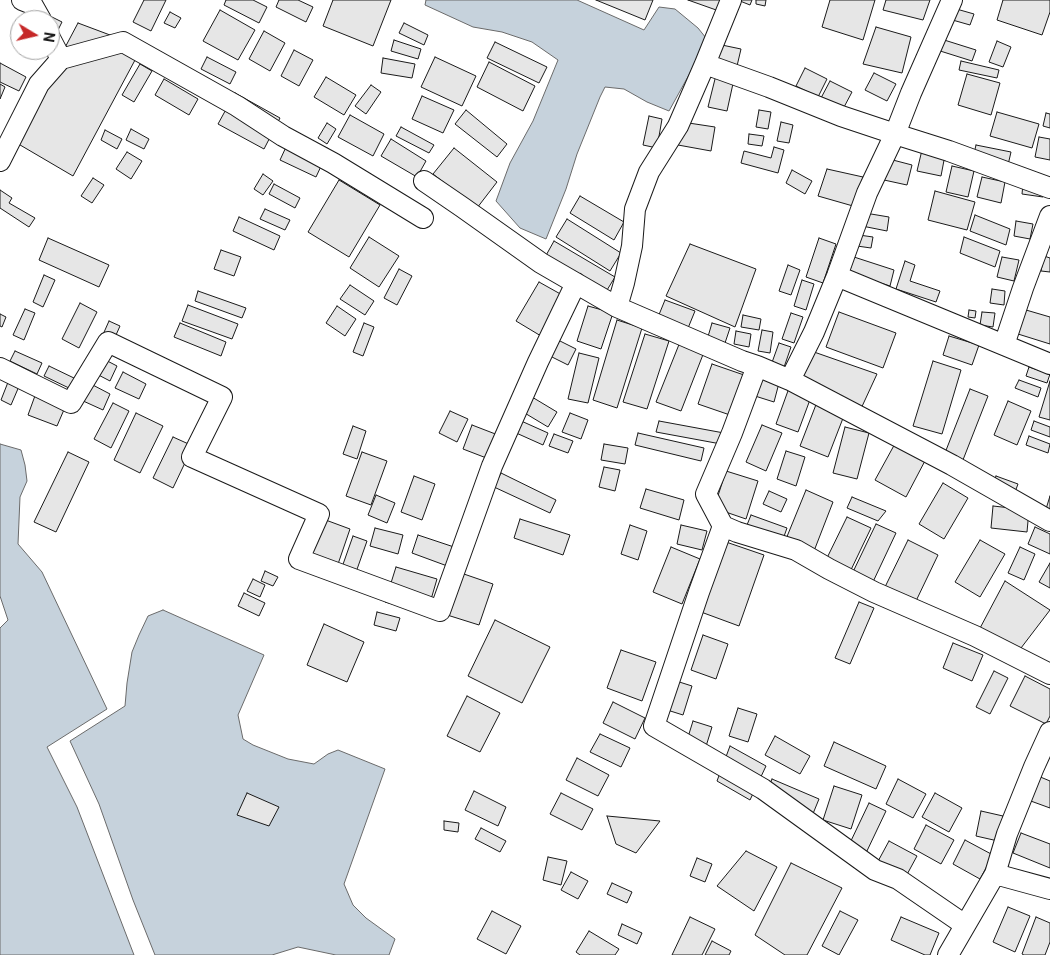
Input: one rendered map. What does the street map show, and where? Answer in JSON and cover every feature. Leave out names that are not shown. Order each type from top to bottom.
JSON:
[{"type":"street","points":[[617,307],[632,246],[635,209],[650,172],[678,126],[731,0]]},
{"type":"street","points":[[790,380],[814,332],[837,276],[867,193],[895,134],[952,0]]},
{"type":"street","points":[[0,161],[39,84],[61,59],[123,42],[237,106],[283,136],[333,163],[423,218]]},
{"type":"street","points":[[705,64],[841,116],[949,151],[1050,188]]},
{"type":"street","points":[[424,181],[541,263],[617,307],[790,380],[952,465],[1050,521]]},
{"type":"street","points":[[1004,344],[1050,216]]},
{"type":"street","points":[[837,276],[1050,364]]},
{"type":"street","points":[[0,368],[71,403],[108,342],[222,397],[192,458],[319,514],[299,559],[440,611],[492,466],[538,362],[576,284]]},
{"type":"street","points":[[757,366],[732,433],[706,494],[723,526],[736,532],[796,550],[874,592],[975,636],[1050,674]]},
{"type":"street","points":[[723,526],[654,726],[763,788],[876,870],[898,879],[965,925]]},
{"type":"street","points":[[948,955],[995,874],[1007,834],[1050,732]]},
{"type":"street","points":[[995,874],[1050,889]]},
{"type":"shaded area","points":[[426,0],[577,0],[644,30],[659,7],[675,9],[698,28],[706,38],[690,73],[669,111],[647,102],[624,89],[605,87],[577,154],[566,189],[546,239],[520,228],[496,201],[510,163],[533,121],[558,60],[532,42],[502,32],[473,27],[425,5]]},
{"type":"shaded area","points":[[0,444],[21,450],[25,465],[27,481],[20,497],[18,544],[42,572],[107,709],[47,747],[77,807],[134,955],[0,955],[0,628],[8,620],[0,596]]},
{"type":"shaded area","points":[[163,610],[264,655],[238,715],[243,739],[288,759],[314,764],[328,754],[338,750],[385,769],[344,884],[353,905],[366,918],[395,939],[389,955],[336,955],[298,947],[272,955],[155,955],[133,900],[99,804],[70,741],[125,706],[132,652],[148,616]]},
{"type":"building","points":[[144,0],[166,0],[151,31],[133,22]]},
{"type":"building","points":[[226,0],[253,0],[267,7],[259,23],[224,5]]},
{"type":"building","points":[[279,0],[298,0],[313,7],[306,22],[276,7]]},
{"type":"building","points":[[333,0],[391,0],[373,46],[323,26]]},
{"type":"building","points":[[596,0],[653,0],[645,20]]},
{"type":"building","points":[[688,0],[723,0],[719,11]]},
{"type":"building","points":[[740,0],[752,0],[750,5]]},
{"type":"building","points":[[756,0],[766,0],[765,6],[756,4]]},
{"type":"building","points":[[830,0],[875,0],[863,40],[822,27]]},
{"type":"building","points":[[886,0],[930,0],[923,20],[883,10]]},
{"type":"building","points":[[1003,0],[1050,0],[1050,12],[1042,35],[997,20]]},
{"type":"building","points":[[953,8],[974,14],[970,25],[949,19]]},
{"type":"building","points":[[220,10],[255,30],[238,60],[203,41]]},
{"type":"building","points":[[170,12],[181,18],[175,28],[164,23]]},
{"type":"building","points":[[78,23],[142,47],[73,176],[15,142]]},
{"type":"building","points":[[404,23],[428,35],[424,45],[399,33]]},
{"type":"building","points":[[876,27],[911,37],[902,73],[863,64]]},
{"type":"building","points":[[264,31],[285,43],[270,71],[249,59]]},
{"type":"building","points":[[941,39],[976,50],[972,61],[937,50]]},
{"type":"building","points":[[394,40],[421,49],[418,59],[391,51]]},
{"type":"building","points":[[997,41],[1011,47],[1003,67],[989,62]]},
{"type":"building","points":[[495,42],[547,67],[539,83],[487,58]]},
{"type":"building","points":[[717,44],[741,49],[737,66],[713,61]]},
{"type":"building","points":[[294,50],[313,60],[299,86],[281,76]]},
{"type":"building","points":[[207,57],[236,72],[230,84],[201,69]]},
{"type":"building","points":[[435,57],[476,76],[462,106],[421,87]]},
{"type":"building","points":[[383,58],[415,64],[412,78],[381,73]]},
{"type":"building","points":[[961,61],[999,70],[997,78],[959,70]]},
{"type":"building","points":[[489,62],[535,86],[523,111],[477,87]]},
{"type":"building","points":[[0,63],[26,77],[19,91],[0,82]]},
{"type":"building","points":[[140,64],[152,71],[134,102],[122,95]]},
{"type":"building","points":[[805,68],[827,79],[818,97],[796,86]]},
{"type":"building","points":[[874,73],[896,84],[887,101],[865,90]]},
{"type":"building","points":[[967,74],[1000,83],[991,115],[958,105]]},
{"type":"building","points":[[716,75],[734,79],[727,111],[708,107]]},
{"type":"building","points":[[326,77],[356,95],[344,115],[314,97]]},
{"type":"building","points":[[164,79],[198,99],[189,115],[155,95]]},
{"type":"building","points":[[830,81],[852,92],[843,109],[821,98]]},
{"type":"building","points":[[0,84],[5,87],[0,99]]},
{"type":"building","points":[[371,85],[381,92],[366,114],[355,106]]},
{"type":"building","points":[[235,93],[280,118],[264,149],[218,124]]},
{"type":"building","points":[[422,96],[454,110],[443,133],[412,119]]},
{"type":"building","points":[[466,110],[507,144],[497,157],[455,124]]},
{"type":"building","points":[[759,110],[771,112],[768,129],[756,127]]},
{"type":"building","points":[[997,112],[1039,124],[1032,148],[990,136]]},
{"type":"building","points":[[1046,113],[1050,114],[1050,128],[1043,126]]},
{"type":"building","points":[[350,115],[384,134],[373,156],[338,137]]},
{"type":"building","points":[[649,116],[662,119],[657,148],[643,145]]},
{"type":"building","points":[[682,122],[715,127],[711,151],[678,145]]},
{"type":"building","points":[[781,122],[793,125],[789,143],[777,141]]},
{"type":"building","points":[[327,123],[336,129],[327,144],[318,138]]},
{"type":"building","points":[[401,127],[434,145],[429,153],[396,136]]},
{"type":"building","points":[[131,129],[149,139],[144,149],[126,140]]},
{"type":"building","points":[[105,130],[122,139],[117,149],[101,140]]},
{"type":"building","points":[[293,132],[329,149],[316,177],[280,160]]},
{"type":"building","points":[[749,134],[764,136],[762,146],[748,144]]},
{"type":"building","points":[[1039,137],[1050,139],[1050,160],[1035,157]]},
{"type":"building","points":[[391,139],[426,161],[417,177],[381,156]]},
{"type":"building","points":[[976,145],[1011,152],[1008,165],[973,158]]},
{"type":"building","points":[[774,147],[784,150],[778,173],[741,163],[744,151],[771,158]]},
{"type":"building","points":[[454,148],[497,182],[477,208],[433,174]]},
{"type":"building","points":[[922,150],[945,155],[941,176],[917,171]]},
{"type":"building","points":[[127,152],[142,161],[131,179],[116,169]]},
{"type":"building","points":[[889,159],[912,165],[907,185],[884,180]]},
{"type":"building","points":[[952,166],[974,171],[968,197],[946,192]]},
{"type":"building","points":[[827,169],[863,177],[853,206],[818,196]]},
{"type":"building","points":[[792,170],[812,181],[805,194],[786,183]]},
{"type":"building","points":[[263,174],[273,181],[263,195],[254,189]]},
{"type":"building","points":[[982,177],[1005,182],[1001,203],[977,197]]},
{"type":"building","points":[[93,178],[104,185],[92,203],[81,196]]},
{"type":"building","points":[[339,180],[380,205],[349,257],[308,232]]},
{"type":"building","points":[[274,184],[300,198],[295,208],[269,194]]},
{"type":"building","points":[[1023,184],[1045,187],[1043,197],[1022,194]]},
{"type":"building","points":[[0,190],[12,198],[9,203],[35,218],[29,227],[0,208]]},
{"type":"building","points":[[935,191],[975,202],[967,230],[928,220]]},
{"type":"building","points":[[580,196],[624,222],[614,240],[570,213]]},
{"type":"building","points":[[265,209],[290,220],[285,230],[260,219]]},
{"type":"building","points":[[865,213],[889,217],[887,231],[862,226]]},
{"type":"building","points":[[975,215],[1010,229],[1006,245],[970,231]]},
{"type":"building","points":[[239,217],[280,236],[274,250],[233,231]]},
{"type":"building","points":[[567,219],[621,253],[610,271],[556,237]]},
{"type":"building","points":[[1016,221],[1033,224],[1030,239],[1014,236]]},
{"type":"building","points":[[859,235],[873,237],[871,248],[857,246]]},
{"type":"building","points":[[369,237],[399,256],[379,287],[350,268]]},
{"type":"building","points":[[964,237],[1000,251],[995,267],[960,253]]},
{"type":"building","points":[[48,238],[109,265],[99,287],[39,260]]},
{"type":"building","points":[[819,238],[836,244],[823,283],[806,277]]},
{"type":"building","points":[[554,241],[615,277],[604,295],[544,259]]},
{"type":"building","points":[[690,244],[756,269],[735,327],[666,296]]},
{"type":"building","points":[[221,250],[241,257],[234,276],[214,269]]},
{"type":"building","points":[[1044,256],[1050,258],[1050,272],[1041,271]]},
{"type":"building","points":[[854,257],[894,270],[890,286],[849,273]]},
{"type":"building","points":[[1002,257],[1019,260],[1014,281],[997,277]]},
{"type":"building","points":[[905,261],[915,265],[910,281],[940,291],[936,302],[896,289]]},
{"type":"building","points":[[788,265],[800,270],[791,295],[779,291]]},
{"type":"building","points":[[399,269],[412,276],[397,305],[384,298]]},
{"type":"building","points":[[44,275],[55,280],[43,307],[33,302]]},
{"type":"building","points":[[802,280],[814,284],[806,310],[794,306]]},
{"type":"building","points":[[539,282],[564,296],[541,336],[516,321]]},
{"type":"building","points":[[350,285],[374,301],[365,315],[340,299]]},
{"type":"building","points":[[992,289],[1005,291],[1004,305],[990,303]]},
{"type":"building","points":[[198,291],[246,308],[242,318],[195,301]]},
{"type":"building","points":[[665,300],[695,311],[686,333],[656,322]]},
{"type":"building","points":[[80,303],[97,312],[79,348],[62,339]]},
{"type":"building","points":[[188,305],[238,324],[232,339],[182,321]]},
{"type":"building","points":[[337,306],[356,319],[345,336],[326,323]]},
{"type":"building","points":[[588,306],[613,313],[601,349],[577,341]]},
{"type":"building","points":[[25,309],[35,313],[24,340],[13,335]]},
{"type":"building","points":[[969,310],[976,311],[975,318],[968,317]]},
{"type":"building","points":[[1026,310],[1050,317],[1050,344],[1018,334]]},
{"type":"building","points":[[839,312],[896,333],[883,368],[826,347]]},
{"type":"building","points":[[982,312],[995,313],[993,327],[980,325]]},
{"type":"building","points":[[791,313],[803,317],[794,343],[782,339]]},
{"type":"building","points":[[0,314],[6,317],[2,327],[0,326]]},
{"type":"building","points":[[743,315],[761,319],[759,330],[741,327]]},
{"type":"building","points":[[617,320],[642,328],[617,408],[593,400]]},
{"type":"building","points":[[109,321],[120,326],[108,353],[97,348]]},
{"type":"building","points":[[180,323],[226,342],[221,356],[174,337]]},
{"type":"building","points":[[364,323],[374,327],[363,356],[353,352]]},
{"type":"building","points":[[712,323],[730,328],[724,346],[707,340]]},
{"type":"building","points":[[762,330],[773,332],[770,353],[758,351]]},
{"type":"building","points":[[736,331],[751,334],[749,347],[734,344]]},
{"type":"building","points":[[645,334],[669,341],[647,409],[623,402]]},
{"type":"building","points":[[949,336],[979,345],[972,365],[943,355]]},
{"type":"building","points":[[554,338],[576,349],[568,365],[546,354]]},
{"type":"building","points":[[680,342],[704,352],[681,411],[656,402]]},
{"type":"building","points":[[779,343],[791,347],[782,373],[770,368]]},
{"type":"building","points":[[15,351],[42,363],[37,374],[10,361]]},
{"type":"building","points":[[814,352],[877,374],[859,413],[800,381]]},
{"type":"building","points":[[579,353],[599,358],[588,403],[568,399]]},
{"type":"building","points":[[94,354],[117,366],[110,381],[87,369]]},
{"type":"building","points":[[933,361],[961,370],[942,434],[913,426]]},
{"type":"building","points":[[712,364],[744,375],[730,415],[698,404]]},
{"type":"building","points":[[49,366],[76,379],[71,389],[44,376]]},
{"type":"building","points":[[1029,367],[1050,374],[1047,383],[1026,376]]},
{"type":"building","points":[[12,372],[23,377],[11,405],[1,400]]},
{"type":"building","points":[[123,372],[146,384],[139,399],[115,388]]},
{"type":"building","points":[[760,378],[779,383],[774,402],[755,396]]},
{"type":"building","points":[[1019,380],[1041,388],[1038,397],[1015,388]]},
{"type":"building","points":[[1050,381],[1050,420],[1039,417]]},
{"type":"building","points":[[89,383],[110,394],[103,410],[81,400]]},
{"type":"building","points":[[789,388],[811,397],[798,432],[776,424]]},
{"type":"building","points":[[970,389],[988,396],[961,465],[943,458]]},
{"type":"building","points":[[36,393],[66,405],[57,426],[28,415]]},
{"type":"building","points":[[527,394],[557,412],[548,427],[518,409]]},
{"type":"building","points":[[1008,401],[1031,411],[1017,445],[994,435]]},
{"type":"building","points":[[817,402],[845,413],[828,457],[800,446]]},
{"type":"building","points":[[113,403],[129,411],[111,448],[94,439]]},
{"type":"building","points":[[450,411],[468,419],[457,442],[439,433]]},
{"type":"building","points":[[136,413],[163,426],[140,473],[114,460]]},
{"type":"building","points":[[570,413],[588,420],[581,439],[562,432]]},
{"type":"building","points":[[519,420],[548,433],[543,445],[514,432]]},
{"type":"building","points":[[659,421],[724,433],[721,444],[656,432]]},
{"type":"building","points":[[1034,421],[1050,427],[1050,437],[1031,430]]},
{"type":"building","points":[[472,425],[498,435],[489,459],[463,449]]},
{"type":"building","points":[[762,425],[782,433],[766,471],[746,462]]},
{"type":"building","points":[[353,426],[366,431],[357,459],[343,454]]},
{"type":"building","points":[[845,427],[869,433],[857,479],[833,473]]},
{"type":"building","points":[[638,433],[704,448],[701,461],[635,445]]},
{"type":"building","points":[[554,434],[573,441],[568,453],[549,446]]},
{"type":"building","points":[[1029,436],[1050,444],[1048,453],[1026,445]]},
{"type":"building","points":[[173,437],[193,446],[173,488],[153,478]]},
{"type":"building","points":[[897,440],[927,457],[906,497],[875,480]]},
{"type":"building","points":[[604,444],[628,448],[625,464],[601,460]]},
{"type":"building","points":[[786,451],[805,457],[796,486],[777,479]]},
{"type":"building","points":[[68,452],[89,462],[56,532],[34,522]]},
{"type":"building","points":[[362,452],[387,461],[371,505],[346,496]]},
{"type":"building","points":[[604,467],[620,470],[615,491],[599,487]]},
{"type":"building","points":[[726,471],[758,481],[746,519],[714,508]]},
{"type":"building","points":[[501,473],[556,500],[550,513],[494,487]]},
{"type":"building","points":[[414,476],[435,484],[422,520],[401,512]]},
{"type":"building","points":[[996,476],[1018,484],[1015,492],[993,484]]},
{"type":"building","points":[[943,483],[968,498],[944,539],[919,524]]},
{"type":"building","points":[[646,489],[684,500],[679,520],[640,508]]},
{"type":"building","points":[[806,490],[833,502],[814,551],[786,539]]},
{"type":"building","points":[[769,491],[787,499],[781,512],[763,504]]},
{"type":"building","points":[[376,495],[395,503],[387,523],[368,515]]},
{"type":"building","points":[[1050,496],[1050,511],[1046,509]]},
{"type":"building","points":[[852,497],[886,511],[878,521],[847,508]]},
{"type":"building","points":[[993,506],[1029,510],[1027,532],[991,528]]},
{"type":"building","points":[[751,515],[787,528],[782,542],[745,530]]},
{"type":"building","points":[[847,517],[871,528],[849,574],[825,562]]},
{"type":"building","points":[[323,519],[350,529],[337,567],[310,558]]},
{"type":"building","points":[[520,519],[570,535],[563,555],[514,538]]},
{"type":"building","points":[[876,524],[896,533],[872,584],[852,574]]},
{"type":"building","points":[[630,525],[647,531],[638,560],[621,554]]},
{"type":"building","points":[[681,525],[707,531],[702,550],[677,544]]},
{"type":"building","points":[[1035,527],[1050,534],[1050,554],[1028,544]]},
{"type":"building","points":[[375,528],[403,535],[398,554],[370,546]]},
{"type":"building","points":[[418,535],[457,548],[450,567],[412,553]]},
{"type":"building","points":[[353,536],[367,541],[355,575],[341,570]]},
{"type":"building","points":[[908,540],[938,555],[916,601],[885,587]]},
{"type":"building","points":[[980,540],[1005,554],[980,597],[955,582]]},
{"type":"building","points":[[726,542],[764,555],[739,626],[701,612]]},
{"type":"building","points":[[671,547],[700,559],[682,604],[653,592]]},
{"type":"building","points":[[1020,547],[1035,554],[1024,580],[1008,573]]},
{"type":"building","points":[[1050,563],[1050,588],[1039,582]]},
{"type":"building","points":[[396,567],[437,579],[427,613],[385,602]]},
{"type":"building","points":[[265,571],[278,577],[273,586],[261,581]]},
{"type":"building","points":[[458,572],[493,584],[479,625],[444,614]]},
{"type":"building","points":[[253,579],[265,585],[260,597],[247,591]]},
{"type":"building","points":[[1005,581],[1050,610],[1021,648],[979,630]]},
{"type":"building","points":[[244,593],[265,603],[259,616],[238,606]]},
{"type":"building","points":[[859,602],[874,608],[850,664],[835,658]]},
{"type":"building","points":[[377,612],[400,618],[396,631],[374,625]]},
{"type":"building","points":[[495,620],[550,647],[522,703],[468,676]]},
{"type":"building","points":[[324,624],[364,642],[347,682],[307,665]]},
{"type":"building","points":[[703,635],[728,644],[716,679],[691,670]]},
{"type":"building","points":[[953,643],[983,655],[972,681],[943,668]]},
{"type":"building","points":[[621,650],[656,662],[642,701],[607,688]]},
{"type":"building","points":[[994,671],[1008,678],[990,714],[976,707]]},
{"type":"building","points":[[1025,676],[1050,689],[1050,716],[1046,724],[1010,706]]},
{"type":"building","points":[[673,680],[692,686],[683,715],[664,709]]},
{"type":"building","points":[[467,696],[500,713],[480,752],[447,736]]},
{"type":"building","points":[[613,702],[645,718],[635,739],[603,723]]},
{"type":"building","points":[[738,708],[757,714],[748,742],[729,736]]},
{"type":"building","points":[[693,721],[712,727],[703,756],[684,750]]},
{"type":"building","points":[[600,734],[630,748],[621,767],[590,752]]},
{"type":"building","points":[[775,736],[810,756],[800,774],[765,755]]},
{"type":"building","points":[[834,742],[886,766],[876,789],[824,766]]},
{"type":"building","points":[[730,746],[766,766],[750,800],[717,781]]},
{"type":"building","points":[[577,758],[609,775],[598,796],[566,780]]},
{"type":"building","points":[[1038,776],[1050,781],[1050,808],[1028,800]]},
{"type":"building","points":[[772,779],[819,799],[810,821],[763,801]]},
{"type":"building","points":[[898,779],[926,794],[913,818],[886,804]]},
{"type":"building","points":[[834,786],[862,795],[851,829],[823,820]]},
{"type":"building","points":[[474,791],[506,807],[498,826],[465,810]]},
{"type":"building","points":[[247,793],[279,807],[269,826],[237,815]]},
{"type":"building","points":[[561,793],[593,809],[582,830],[550,814]]},
{"type":"building","points":[[935,793],[962,808],[949,832],[922,817]]},
{"type":"building","points":[[869,803],[886,811],[866,853],[849,845]]},
{"type":"building","points":[[981,811],[1003,816],[998,841],[976,836]]},
{"type":"building","points":[[607,816],[660,821],[636,853],[616,844]]},
{"type":"building","points":[[444,821],[459,823],[458,832],[444,830]]},
{"type":"building","points":[[926,825],[954,840],[941,864],[914,849]]},
{"type":"building","points":[[481,828],[506,841],[500,852],[475,839]]},
{"type":"building","points":[[1021,833],[1050,844],[1050,868],[1013,853]]},
{"type":"building","points":[[965,840],[993,855],[980,879],[953,864]]},
{"type":"building","points":[[889,841],[917,856],[904,880],[876,865]]},
{"type":"building","points":[[746,851],[777,867],[754,911],[717,886]]},
{"type":"building","points":[[548,857],[567,861],[561,885],[543,880]]},
{"type":"building","points":[[697,858],[712,864],[705,882],[690,876]]},
{"type":"building","points":[[791,863],[842,888],[807,955],[785,955],[755,935]]},
{"type":"building","points":[[571,872],[588,881],[578,899],[561,890]]},
{"type":"building","points":[[612,883],[632,892],[627,903],[607,894]]},
{"type":"building","points":[[1008,907],[1030,916],[1015,952],[993,942]]},
{"type":"building","points":[[492,911],[521,926],[506,954],[477,939]]},
{"type":"building","points":[[840,911],[858,920],[839,955],[822,946]]},
{"type":"building","points":[[690,917],[715,929],[702,955],[672,955]]},
{"type":"building","points":[[901,917],[939,933],[930,955],[925,955],[891,940]]},
{"type":"building","points":[[1036,917],[1050,923],[1050,942],[1045,955],[1024,955],[1022,954]]},
{"type":"building","points":[[622,924],[642,933],[637,944],[618,935]]},
{"type":"building","points":[[589,931],[619,949],[615,955],[580,955],[576,952]]},
{"type":"building","points":[[712,941],[731,951],[729,955],[705,955]]}]
